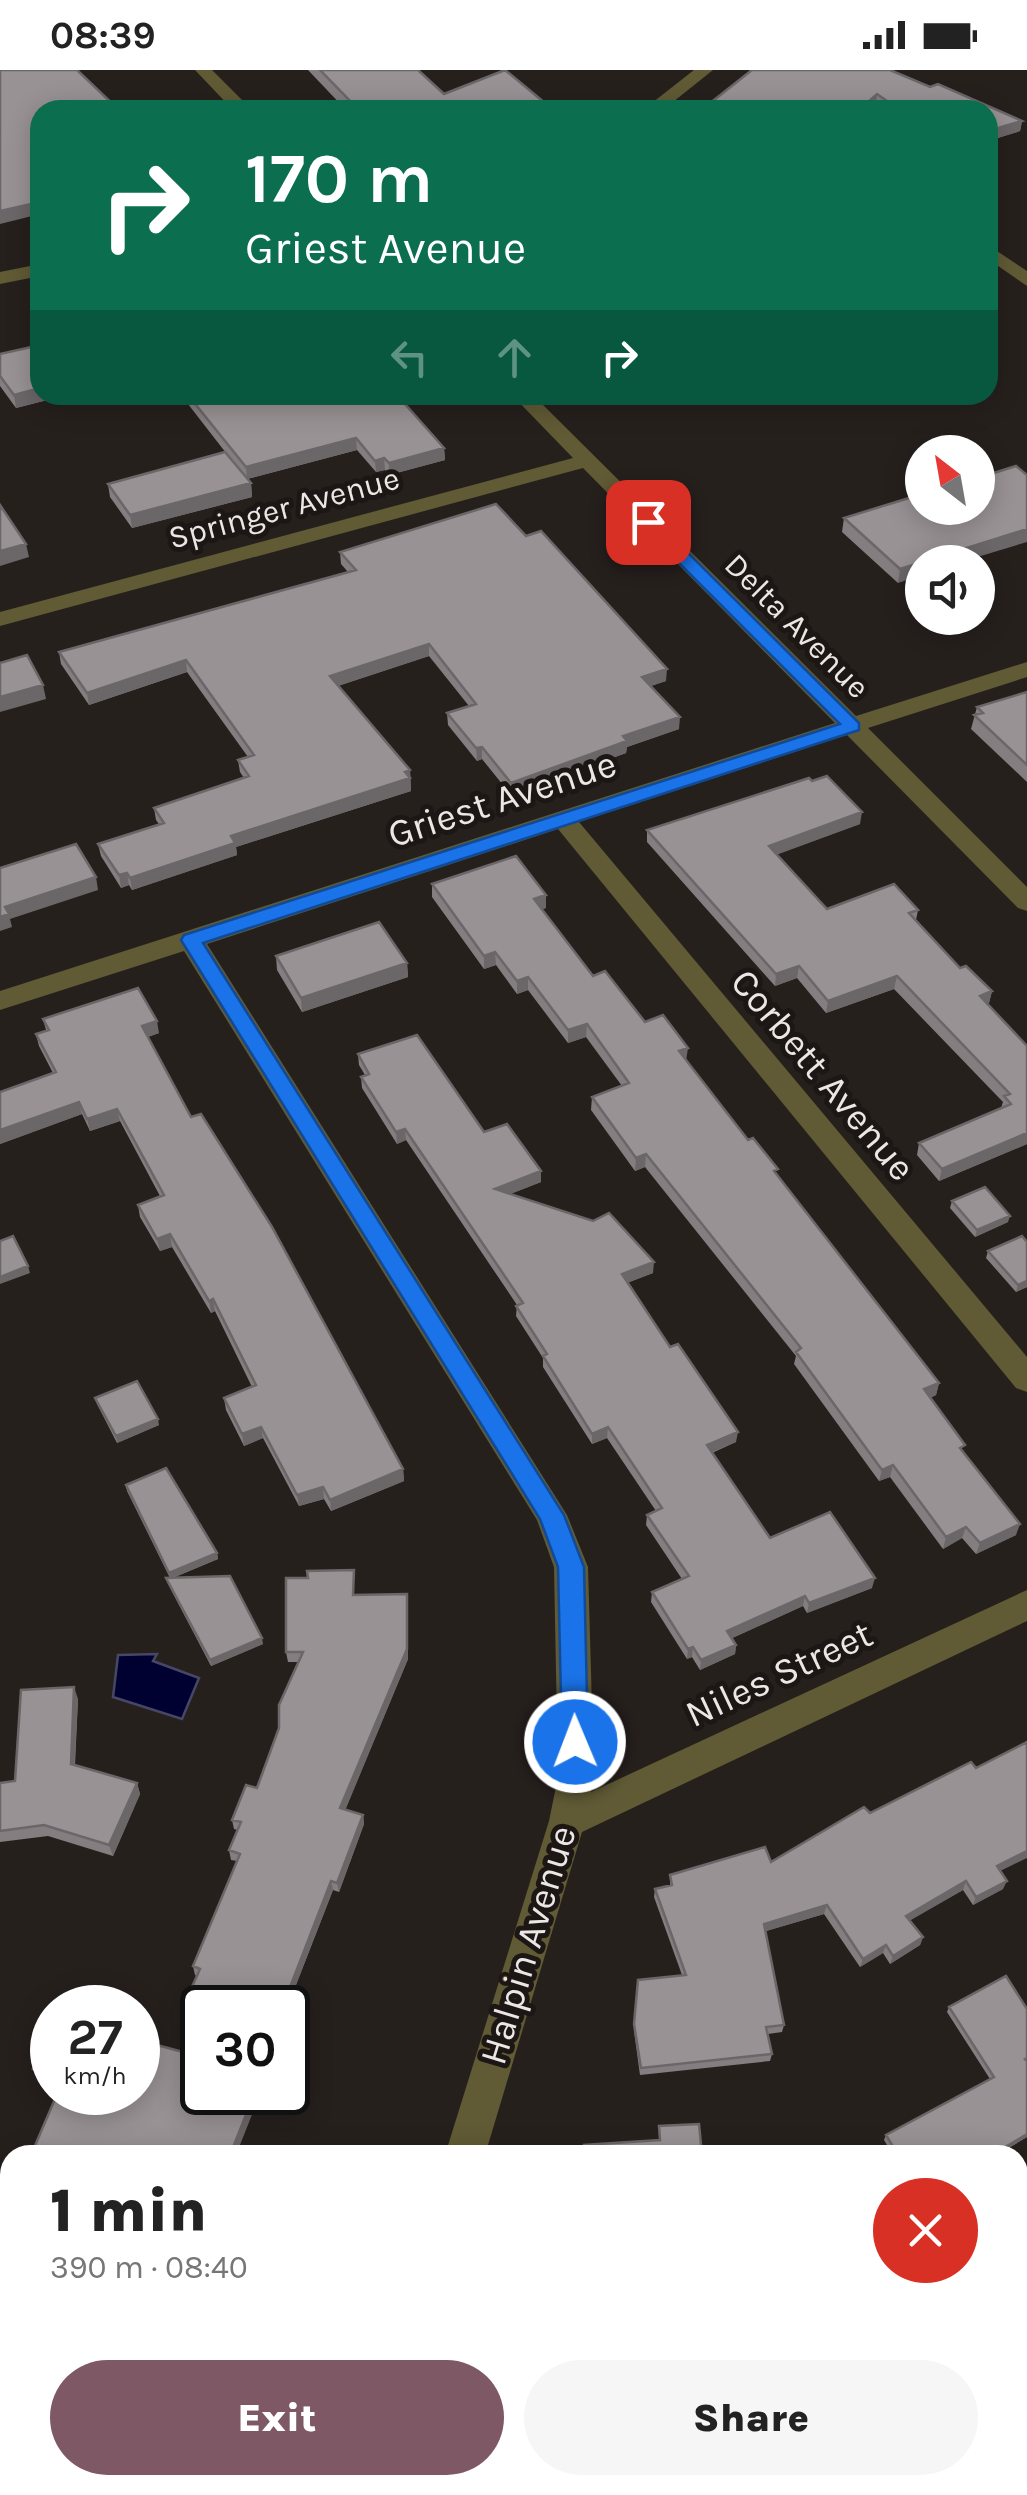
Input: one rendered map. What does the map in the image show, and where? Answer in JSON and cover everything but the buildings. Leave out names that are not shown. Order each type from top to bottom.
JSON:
[{"type":"street","points":[[203,70],[233,100]]},
{"type":"street","points":[[665,100],[705,70]]},
{"type":"street","points":[[998,258],[1027,280]]},
{"type":"street","points":[[0,278],[30,272]]},
{"type":"street","name":"Delta Avenue","points":[[532,405],[1027,902]]},
{"type":"street","name":"Springer Avenue","points":[[0,619],[586,461]]},
{"type":"street","name":"Griest Avenue","points":[[0,1001],[1027,668]]},
{"type":"street","name":"Corbett Avenue","points":[[563,819],[1027,1379]]},
{"type":"street","name":"Halpin Avenue","points":[[191,940],[551,1515],[571,1567],[576,1777],[567,1822],[468,2145]]},
{"type":"street","name":"Niles Street","points":[[567,1822],[1027,1605]]},
{"type":"shaded area","points":[[157,1654],[153,1661],[199,1678],[182,1719],[113,1697],[118,1655]]},
{"type":"route","points":[[575,1742],[571,1567],[551,1515],[191,940],[852,726],[648,522]]}]
